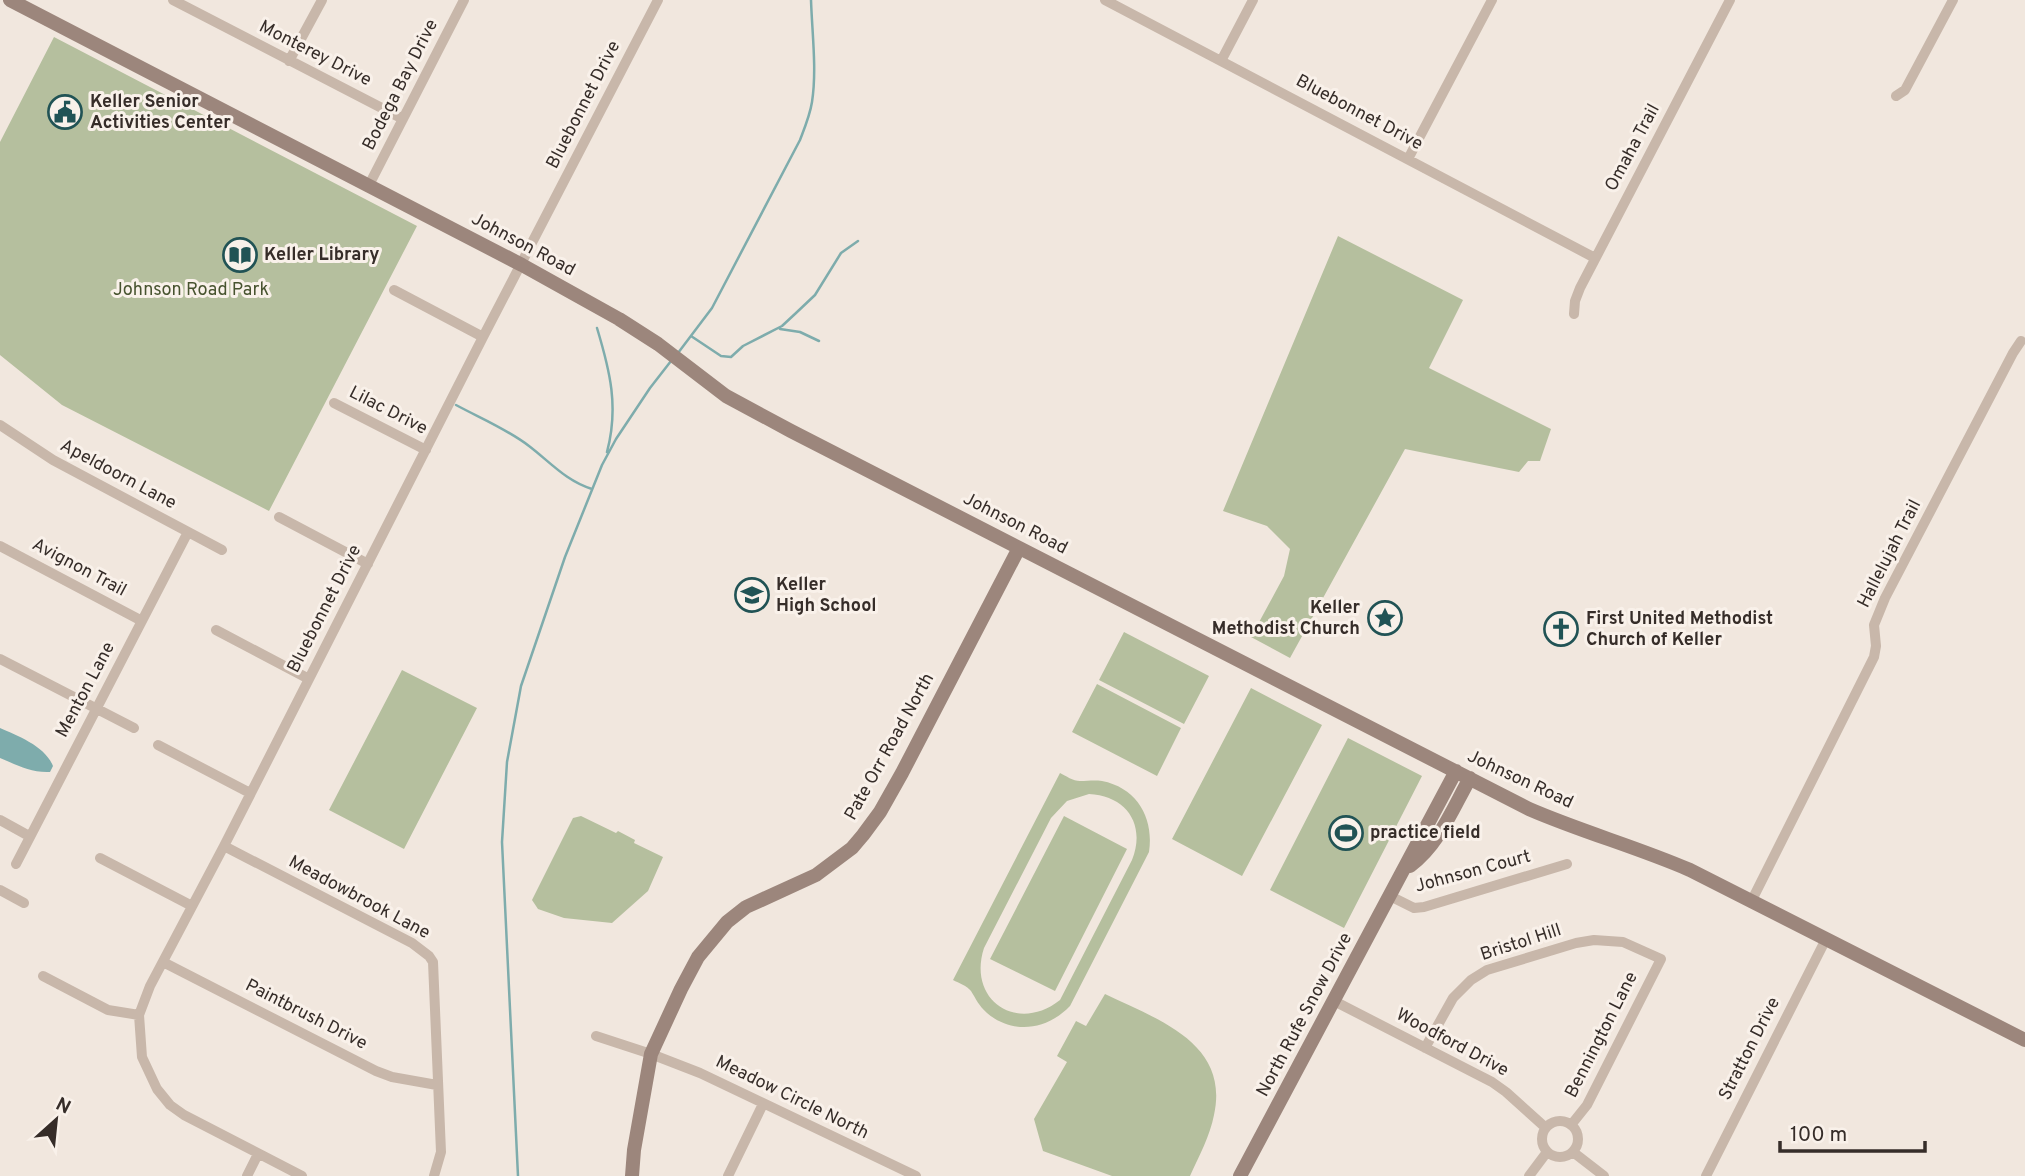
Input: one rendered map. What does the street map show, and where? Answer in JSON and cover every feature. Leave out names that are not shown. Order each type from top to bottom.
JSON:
[{"type":"main road","name":"Johnson Road","points":[[10,0],[522,265],[658,344],[737,402],[1018,548],[1555,820],[1658,856],[1752,900],[2025,1040]]},
{"type":"main road","name":"Pate Orr Road North","points":[[632,1176],[651,1054],[698,957],[727,922],[747,907],[816,875],[852,848],[863,835],[880,812],[902,773],[1018,548]]},
{"type":"main road","name":"North Rufe Snow Drive","points":[[1240,1176],[1456,771]]},
{"type":"main road","name":"North Rufe Snow Drive","points":[[1403,872],[1431,846],[1470,778]]},
{"type":"street","name":"Monterey Drive","points":[[173,0],[403,119]]},
{"type":"street","points":[[289,61],[322,0]]},
{"type":"street","name":"Bodega Bay Drive","points":[[368,187],[464,0]]},
{"type":"street","name":"Bluebonnet Drive","points":[[302,1176],[184,1115],[170,1105],[157,1089],[142,1057],[139,1015],[163,962],[658,0]]},
{"type":"street","name":"Bluebonnet Drive","points":[[1105,0],[1595,258]]},
{"type":"street","points":[[1221,61],[1253,0]]},
{"type":"street","points":[[1409,159],[1492,0]]},
{"type":"street","name":"Omaha Trail","points":[[1574,314],[1578,293],[1595,258],[1730,0]]},
{"type":"street","points":[[1896,96],[1905,90],[1953,0]]},
{"type":"street","points":[[394,290],[484,337]]},
{"type":"street","name":"Hallelujah Trail","points":[[1752,900],[1874,657],[1874,625],[1885,598],[2021,341]]},
{"type":"street","name":"Lilac Drive","points":[[334,402],[426,450]]},
{"type":"street","name":"Apeldoorn Lane","points":[[0,425],[52,460],[222,550]]},
{"type":"street","points":[[279,517],[368,564]]},
{"type":"street","name":"Menton Lane","points":[[16,864],[188,532]]},
{"type":"street","name":"Avignon Trail","points":[[0,546],[142,621]]},
{"type":"street","points":[[216,630],[309,679]]},
{"type":"street","points":[[0,659],[134,728]]},
{"type":"street","points":[[158,745],[250,793]]},
{"type":"street","points":[[0,820],[29,836]]},
{"type":"street","name":"Meadowbrook Lane","points":[[224,846],[412,943],[433,962],[441,1152],[434,1176]]},
{"type":"street","points":[[100,858],[192,906]]},
{"type":"street","name":"Johnson Court","points":[[1390,896],[1414,908],[1424,907],[1567,863]]},
{"type":"street","points":[[0,890],[24,903]]},
{"type":"street","name":"Stratton Drive","points":[[1706,1176],[1826,939]]},
{"type":"street","name":"Bristol Hill","points":[[1425,1048],[1453,998],[1471,980],[1487,970],[1594,940],[1623,942],[1661,959]]},
{"type":"street","name":"Bennington Lane","points":[[1571,1125],[1587,1105],[1661,959]]},
{"type":"street","name":"Paintbrush Drive","points":[[163,962],[376,1071],[392,1077],[438,1085]]},
{"type":"street","points":[[43,976],[108,1010],[139,1015]]},
{"type":"street","name":"Woodford Drive","points":[[1334,1001],[1492,1082],[1506,1091],[1546,1128]]},
{"type":"street","name":"Meadow Circle North","points":[[596,1036],[700,1073],[916,1176]]},
{"type":"street","points":[[728,1176],[762,1104]]},
{"type":"street","points":[[1560,1122],[1571,1125],[1578,1140],[1573,1152],[1560,1157],[1547,1152],[1542,1140],[1546,1128],[1560,1122]]},
{"type":"street","points":[[1529,1176],[1547,1152]]},
{"type":"street","points":[[1573,1152],[1604,1176]]},
{"type":"street","points":[[247,1176],[258,1154]]},
{"type":"green space","name":"Johnson Road Park","points":[[54,37],[417,226],[269,511],[62,405],[0,355],[0,142]]},
{"type":"green space","points":[[1338,236],[1463,300],[1429,368],[1551,429],[1540,461],[1528,461],[1519,472],[1405,449],[1290,658],[1251,637],[1284,576],[1290,549],[1267,526],[1223,511]]},
{"type":"green space","points":[[1124,632],[1209,676],[1184,724],[1099,680]]},
{"type":"green space","points":[[402,670],[477,708],[404,849],[329,810]]},
{"type":"green space","points":[[1097,684],[1181,728],[1157,776],[1072,732]]},
{"type":"green space","points":[[1251,688],[1322,725],[1242,876],[1172,839]]},
{"type":"green space","name":"practice field","points":[[1348,738],[1422,776],[1344,928],[1270,890]]},
{"type":"green space","points":[[1060,773],[1077,781],[1102,781],[1115,785],[1134,798],[1146,817],[1149,852],[1070,1006],[1040,1025],[1008,1025],[987,1013],[969,989],[953,980]],"holes":[[[1089,794],[1102,796],[1123,807],[1135,824],[1137,835],[1132,860],[1060,1000],[1044,1010],[1028,1014],[1013,1012],[1000,1006],[989,996],[983,983],[981,967],[984,948],[1051,818],[1067,801]]]},
{"type":"green space","points":[[581,816],[616,833],[618,831],[635,840],[634,843],[663,857],[648,891],[612,923],[564,918],[538,909],[532,900],[573,818]]},
{"type":"green space","points":[[1064,816],[1127,849],[1055,991],[990,959]]},
{"type":"green space","points":[[1105,994],[1146,1013],[1185,1036],[1200,1051],[1211,1069],[1216,1090],[1214,1115],[1190,1176],[1112,1176],[1043,1151],[1034,1119],[1067,1062],[1057,1056],[1076,1021],[1086,1026]]},
{"type":"water","points":[[0,728],[30,742],[44,753],[53,766],[50,772],[30,770],[0,758]]},
{"type":"waterway","points":[[678,353],[712,308],[804,130],[813,90],[811,0]]},
{"type":"waterway","points":[[691,336],[721,356],[731,357],[743,346],[782,326],[815,295],[841,253],[858,241]]},
{"type":"waterway","points":[[597,328],[606,359],[613,404],[607,452]]},
{"type":"waterway","points":[[780,329],[800,332],[819,341]]},
{"type":"waterway","points":[[518,1176],[502,842],[507,762],[521,686],[565,557],[602,465],[616,439],[671,361]]},
{"type":"waterway","points":[[456,405],[512,434],[566,476],[592,489]]},
{"type":"place","name":"Keller Senior Activities Center","points":[[65,112]]},
{"type":"place","name":"Keller Library","points":[[240,255]]},
{"type":"place","name":"Keller High School","points":[[752,595]]},
{"type":"place","name":"Keller Methodist Church","points":[[1385,618]]},
{"type":"place","name":"First United Methodist Church of Keller","points":[[1561,629]]},
{"type":"place","name":"practice field","points":[[1346,833]]}]
